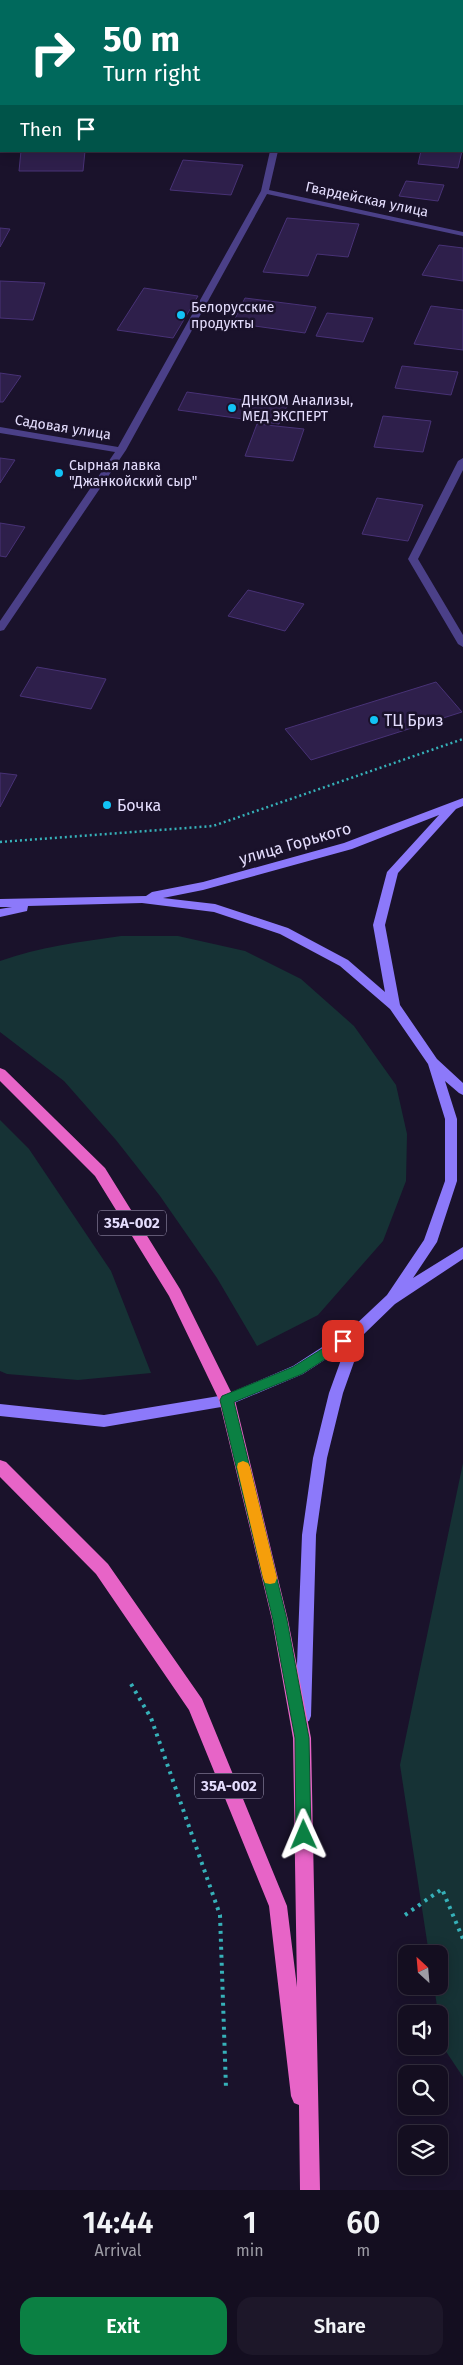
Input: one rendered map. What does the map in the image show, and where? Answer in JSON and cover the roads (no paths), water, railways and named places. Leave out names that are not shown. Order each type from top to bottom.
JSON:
[{"type":"highway","name":"35А-002","points":[[0,1073],[100,1172],[175,1293],[227,1400],[280,1620],[302,1738],[310,2181]]},
{"type":"highway","name":"35А-002","points":[[0,1467],[102,1569],[196,1705],[278,1906],[310,2181]]},
{"type":"main road","name":"улица Горького","points":[[142,898],[203,886],[348,846],[458,805]]},
{"type":"main road","name":"улица Горького","points":[[394,1006],[380,925],[393,872],[458,805]]},
{"type":"main road","name":"35А-002","points":[[0,913],[67,900],[142,898],[215,908],[284,931],[344,963],[394,1006],[433,1062],[452,1120],[451,1181],[430,1242],[390,1300],[358,1332],[298,1370],[227,1400],[104,1421],[0,1410]]},
{"type":"main road","points":[[0,903],[67,900]]},
{"type":"main road","points":[[433,1062],[463,1090]]},
{"type":"main road","points":[[390,1300],[463,1252]]},
{"type":"main road","name":"35А-002","points":[[302,1738],[309,1535],[320,1458],[336,1393],[358,1332]]},
{"type":"street","points":[[0,628],[121,450],[265,191],[274,152]]},
{"type":"street","name":"Гвардейская улица","points":[[265,191],[463,234]]},
{"type":"street","name":"Садовая улица","points":[[0,430],[121,450]]},
{"type":"street","points":[[463,461],[413,559],[463,644]]},
{"type":"place","name":"Белорусские продукты","points":[[181,315]]},
{"type":"place","name":"ДНКОМ Анализы, МЕД ЭКСПЕРТ","points":[[232,408]]},
{"type":"place","name":"Сырная лавка \"Джанкойский сыр\"","points":[[59,473]]},
{"type":"place","name":"ТЦ Бриз","points":[[374,720]]},
{"type":"place","name":"Бочка","points":[[107,805]]}]
